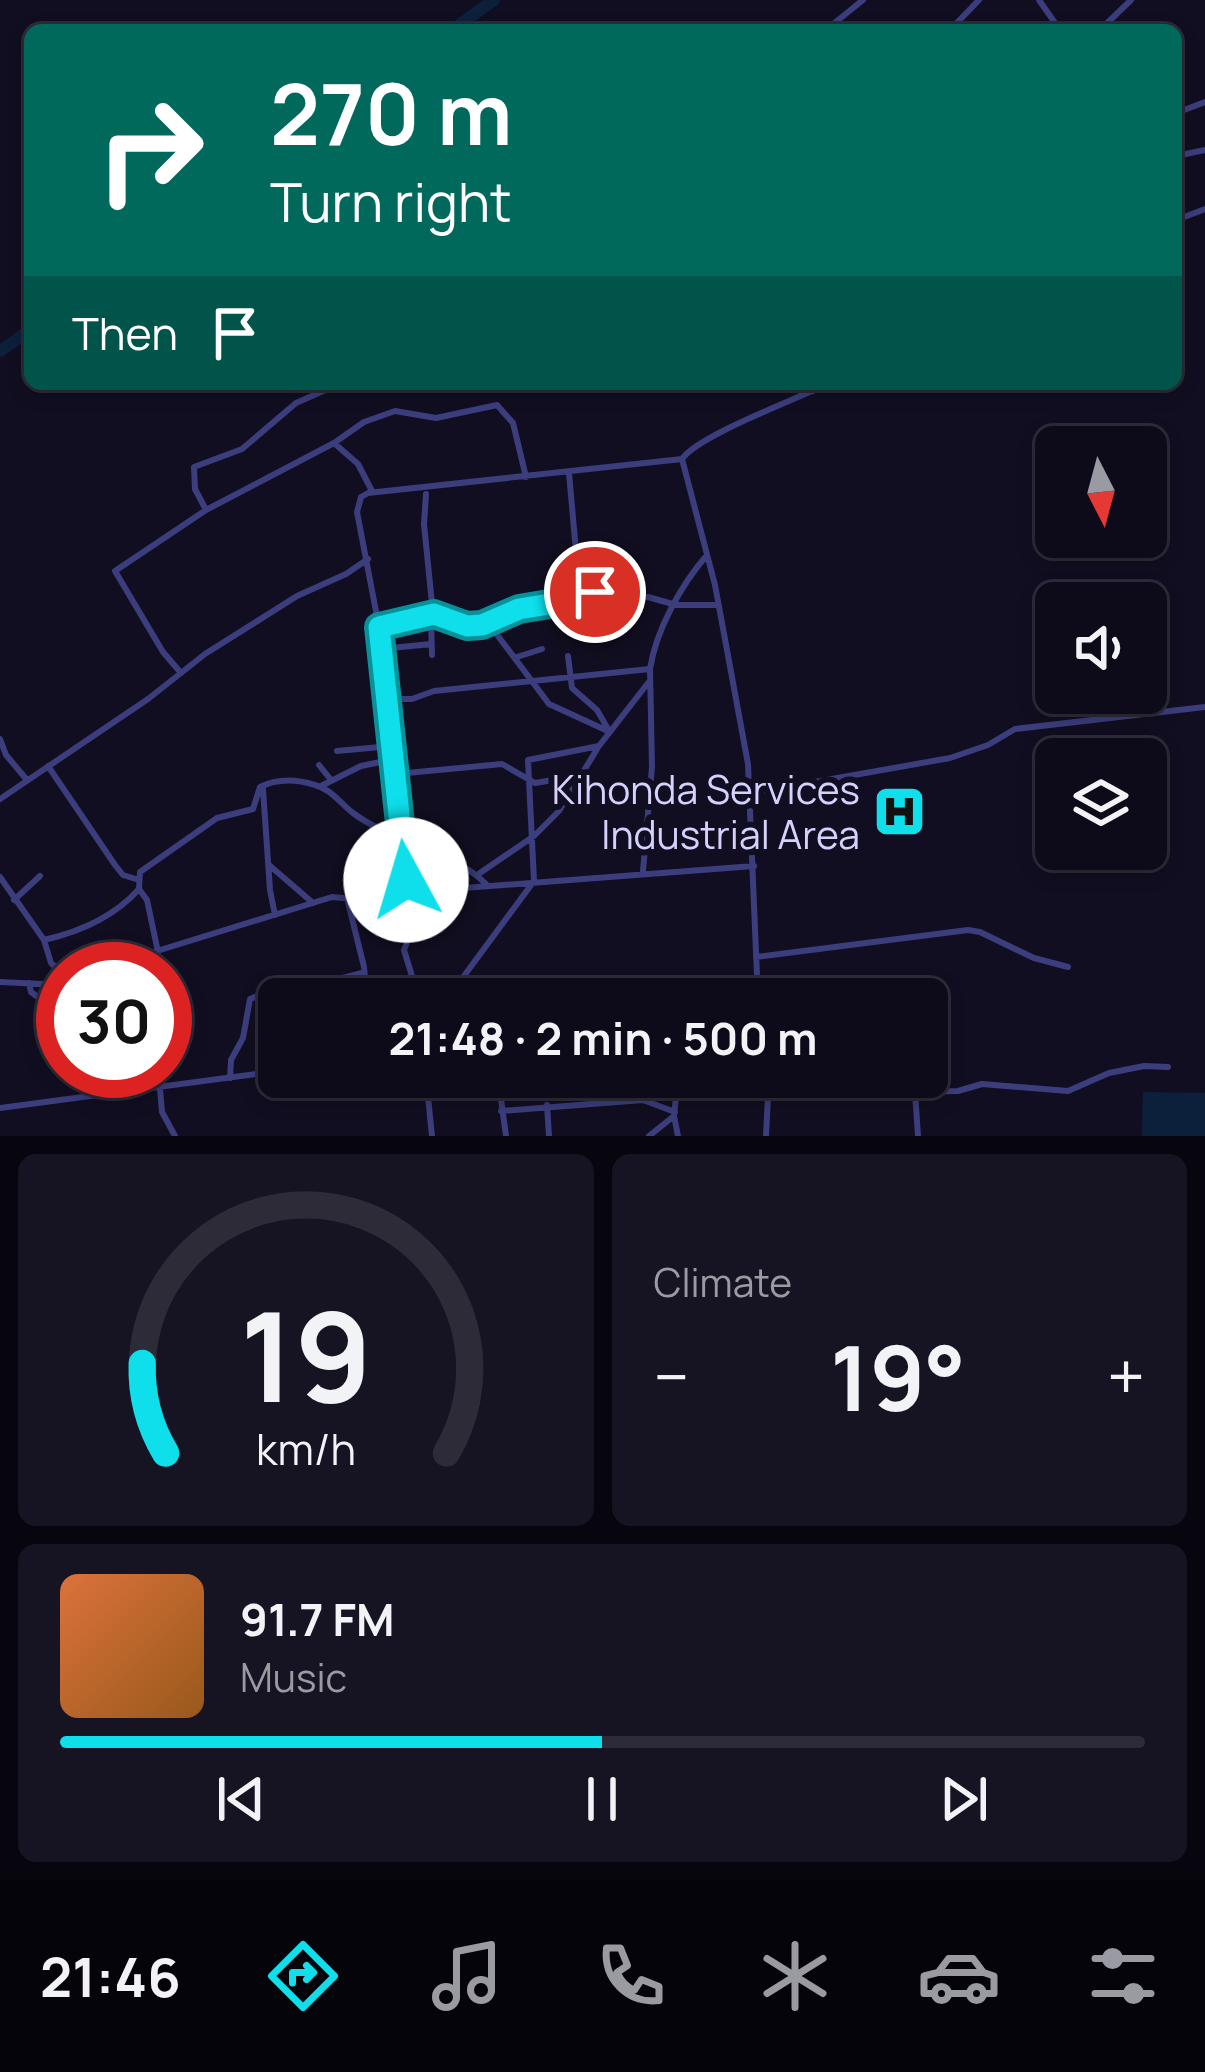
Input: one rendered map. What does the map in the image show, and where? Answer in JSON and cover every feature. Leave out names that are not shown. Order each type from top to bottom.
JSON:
[{"type":"street","points":[[833,24],[862,0]]},
{"type":"street","points":[[956,24],[979,0]]},
{"type":"street","points":[[1106,24],[1131,0]]},
{"type":"street","points":[[206,510],[195,489],[194,467],[242,449],[296,403],[325,390]]},
{"type":"street","points":[[412,978],[404,950],[411,932],[410,894],[405,889],[379,627],[358,506],[362,497],[373,492],[682,459],[705,442],[813,391]]},
{"type":"street","points":[[181,673],[163,652],[115,571],[206,510],[334,443],[364,422],[395,412],[436,418],[497,405],[513,423],[526,477]]},
{"type":"street","points":[[334,443],[358,464],[373,492]]},
{"type":"street","points":[[682,459],[719,604],[752,793],[757,978]]},
{"type":"street","points":[[569,473],[579,585],[606,598],[719,604]]},
{"type":"street","points":[[426,494],[432,655]]},
{"type":"street","points":[[642,872],[652,767],[650,670],[654,646],[707,554]]},
{"type":"street","points":[[0,799],[262,617],[368,558]]},
{"type":"street","points":[[379,627],[432,617],[467,626],[595,592]]},
{"type":"street","points":[[488,622],[549,704],[610,733]]},
{"type":"street","points":[[381,649],[431,644]]},
{"type":"street","points":[[517,657],[542,649]]},
{"type":"street","points":[[568,656],[572,688],[597,710],[610,733]]},
{"type":"street","points":[[387,699],[650,670]]},
{"type":"street","points":[[477,875],[534,836],[559,811],[599,746],[650,680]]},
{"type":"street","points":[[752,793],[950,758],[988,746],[1015,729],[1205,707]]},
{"type":"street","points":[[0,739],[6,755],[27,781]]},
{"type":"street","points":[[337,751],[391,746]]},
{"type":"street","points":[[462,978],[534,881],[528,760],[599,746]]},
{"type":"street","points":[[321,786],[361,766],[392,760]]},
{"type":"street","points":[[319,764],[331,780]]},
{"type":"street","points":[[396,774],[502,764],[528,781],[561,782],[580,774]]},
{"type":"street","points":[[48,766],[115,865],[139,885],[156,942]]},
{"type":"street","points":[[263,785],[289,780],[321,786],[354,814],[477,875],[486,884]]},
{"type":"street","points":[[0,877],[44,940],[92,924],[139,885],[140,872],[217,818],[253,809],[263,785]]},
{"type":"street","points":[[263,785],[275,915]]},
{"type":"street","points":[[268,865],[314,904]]},
{"type":"street","points":[[190,942],[332,897],[754,866]]},
{"type":"street","points":[[14,900],[40,876]]},
{"type":"street","points":[[347,898],[363,978]]},
{"type":"street","points":[[756,957],[968,930],[1068,967]]},
{"type":"street","points":[[230,1078],[250,999],[362,973]]},
{"type":"street","points":[[0,982],[36,983]]},
{"type":"street","points":[[29,983],[36,995]]},
{"type":"street","points":[[948,1091],[982,1084],[1068,1091],[1109,1073],[1168,1067]]},
{"type":"street","points":[[192,1084],[258,1074]]},
{"type":"street","points":[[0,1108],[63,1098]]},
{"type":"street","points":[[161,1098],[162,1112],[175,1136]]},
{"type":"street","points":[[428,1098],[432,1136]]},
{"type":"street","points":[[500,1098],[506,1136]]},
{"type":"street","points":[[677,1098],[677,1136]]},
{"type":"street","points":[[766,1136],[768,1098]]},
{"type":"street","points":[[915,1098],[918,1136]]},
{"type":"street","points":[[501,1111],[643,1100],[675,1114]]},
{"type":"street","points":[[547,1105],[549,1136]]},
{"type":"street","points":[[649,1136],[675,1114]]},
{"type":"water","points":[[1143,1092],[1205,1093],[1205,1136],[1142,1136]]},
{"type":"waterway","points":[[460,24],[494,0]]},
{"type":"waterway","points":[[0,351],[24,334]]},
{"type":"place","name":"Kihonda Services Industrial Area","points":[[899,811]]},
{"type":"route","points":[[406,880],[379,627],[434,614],[467,626],[482,625],[519,609],[595,592]]}]
